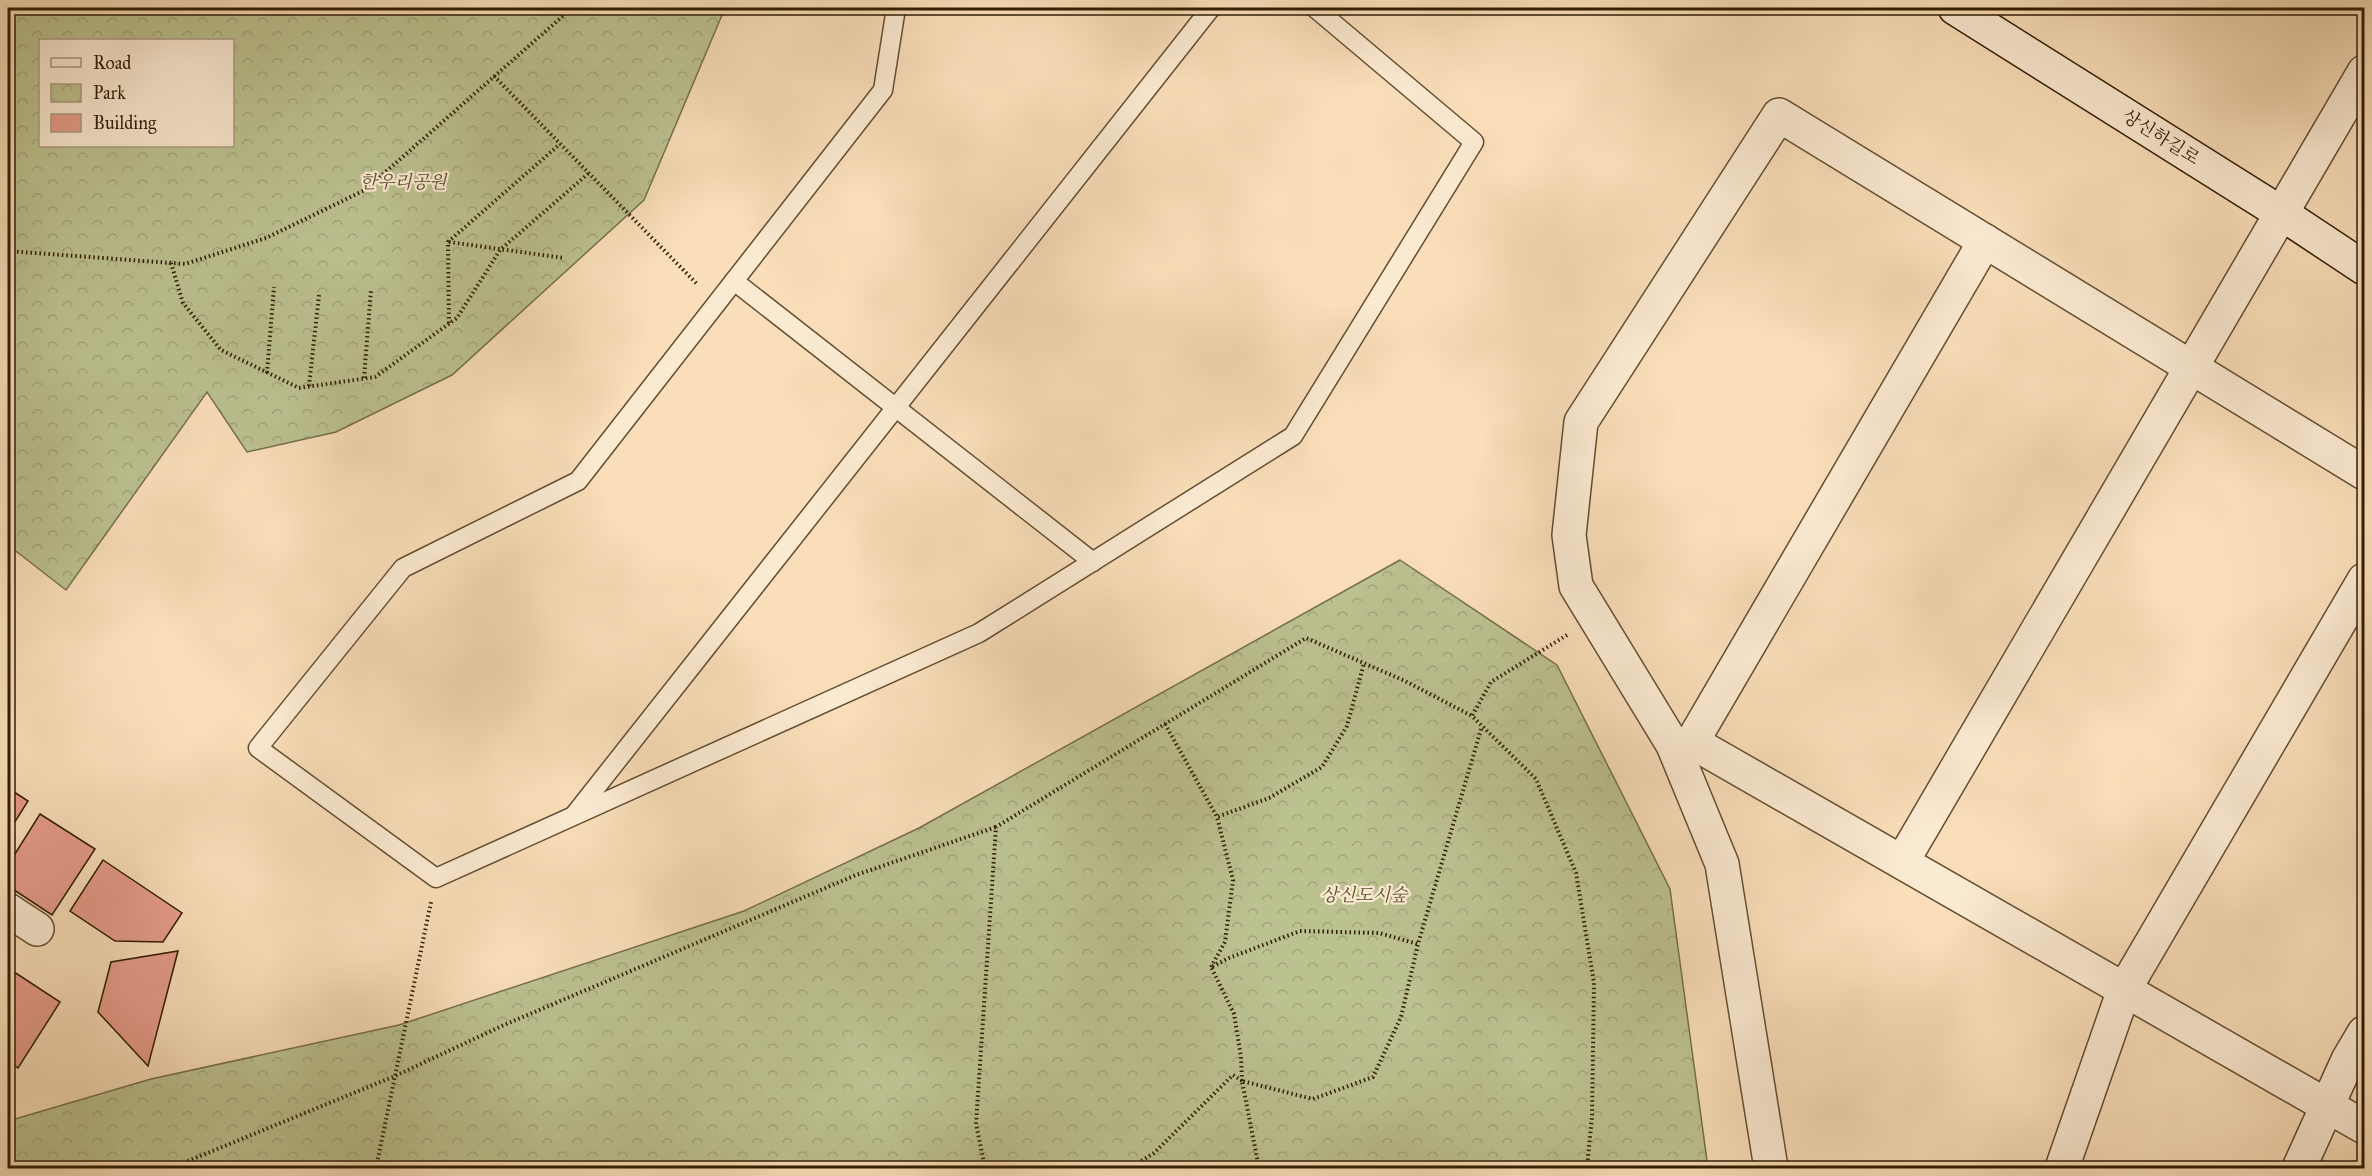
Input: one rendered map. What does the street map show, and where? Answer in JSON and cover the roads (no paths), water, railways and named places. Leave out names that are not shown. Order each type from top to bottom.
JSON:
[{"type":"street","name":"상신하길로","points":[[1955,8],[2281,213],[2364,268]]},
{"type":"street","points":[[1902,862],[2364,72]]},
{"type":"street","points":[[1770,1168],[1722,864],[1682,743],[1595,618],[1576,586],[1569,535],[1581,422],[1779,115],[2364,474]]},
{"type":"street","points":[[1682,743],[1985,241]]},
{"type":"street","points":[[2062,1168],[2124,990],[2364,580]]},
{"type":"street","points":[[1682,743],[1902,862],[2364,1126]]},
{"type":"street","points":[[8,910],[37,929]]},
{"type":"street","points":[[2299,1168],[2348,1060],[2364,1033]]},
{"type":"lane","points":[[896,8],[883,90],[578,481],[403,568],[258,748],[436,878],[979,633],[1293,436],[1474,142],[1315,8]]},
{"type":"lane","points":[[572,817],[1211,8]]},
{"type":"lane","points":[[734,281],[1093,562]]},
{"type":"park label","name":"한우리공원","points":[[403,182]]},
{"type":"park label","name":"상신도시숲","points":[[1364,895]]}]
